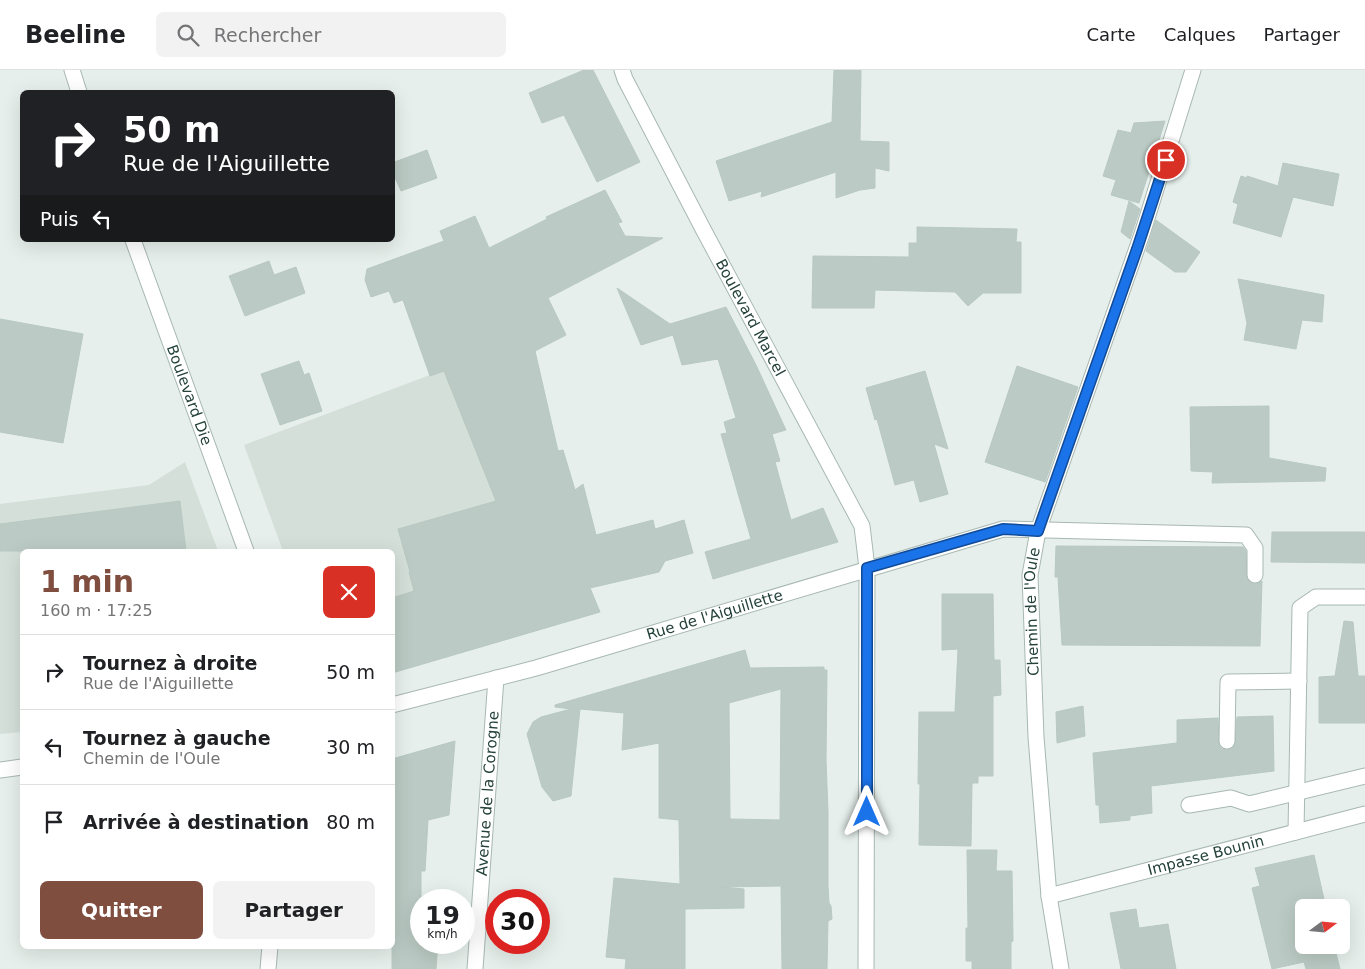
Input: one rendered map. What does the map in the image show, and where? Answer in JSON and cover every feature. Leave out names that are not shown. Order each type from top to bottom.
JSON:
[{"type":"street","points":[[72,70],[79,90]]},
{"type":"street","name":"Boulevard Marcel","points":[[622,70],[625,80],[702,229],[862,526],[867,568],[866,969]]},
{"type":"street","name":"Chemin de l'Oule","points":[[1061,969],[1049,896],[1036,737],[1030,574],[1038,531],[1140,240],[1193,70]]},
{"type":"street","name":"Boulevard Die","points":[[134,242],[245,549]]},
{"type":"street","name":"Rue de l'Aiguillette","points":[[395,704],[496,678],[1003,529],[1246,535],[1255,548],[1254,575]]},
{"type":"street","points":[[1296,832],[1300,608],[1316,597],[1365,597]]},
{"type":"street","name":"Avenue de la Corogne","points":[[475,969],[496,678]]},
{"type":"street","points":[[1227,741],[1228,682],[1299,680]]},
{"type":"street","points":[[0,770],[20,767]]},
{"type":"street","points":[[1189,805],[1231,798],[1249,804],[1365,776]]},
{"type":"street","name":"Impasse Bounin","points":[[1049,896],[1365,814]]},
{"type":"street","points":[[268,969],[270,949]]},
{"type":"shaded area","points":[[491,352],[600,612],[395,672],[395,549],[282,549],[244,445]]},
{"type":"shaded area","points":[[185,462],[217,549],[20,549],[20,732],[0,734],[0,504],[149,485]]},
{"type":"building","points":[[584,70],[593,70],[640,162],[597,182],[564,115],[542,123],[529,93]]},
{"type":"building","points":[[834,70],[861,70],[860,141],[889,142],[889,171],[875,168],[875,188],[860,190],[836,198],[836,172],[761,197],[762,191],[729,201],[716,161],[832,122]]},
{"type":"building","points":[[1165,121],[1139,203],[1111,195],[1116,180],[1103,176],[1118,130],[1131,133],[1134,123]]},
{"type":"building","points":[[427,150],[437,178],[401,191],[395,178],[395,162]]},
{"type":"building","points":[[1283,163],[1339,174],[1333,206],[1293,197],[1281,237],[1233,223],[1238,204],[1233,202],[1241,176],[1247,178],[1247,176],[1278,186]]},
{"type":"building","points":[[605,190],[622,222],[618,223],[625,236],[663,238],[548,298],[566,335],[535,351],[558,451],[563,450],[575,490],[583,484],[596,535],[653,520],[655,529],[684,520],[693,553],[665,561],[659,572],[590,588],[600,612],[395,672],[395,597],[414,591],[398,529],[496,501],[444,371],[430,376],[403,300],[394,303],[389,291],[371,297],[365,280],[367,269],[444,241],[440,231],[475,216],[489,248],[547,219],[546,217]]},
{"type":"building","points":[[1129,201],[1140,209],[1130,239],[1121,232]]},
{"type":"building","points":[[1156,220],[1200,252],[1186,272],[1175,272],[1146,251]]},
{"type":"building","points":[[917,227],[1017,229],[1016,242],[1021,242],[1021,293],[983,293],[968,306],[955,292],[875,290],[874,308],[812,308],[813,256],[909,257],[909,243],[917,243]]},
{"type":"building","points":[[269,261],[274,275],[296,267],[305,293],[245,316],[229,276]]},
{"type":"building","points":[[1238,279],[1324,295],[1322,322],[1302,320],[1296,349],[1244,340],[1247,323]]},
{"type":"building","points":[[617,288],[670,324],[726,307],[756,365],[786,430],[772,434],[780,461],[775,462],[791,520],[823,508],[838,542],[713,579],[705,552],[751,539],[721,434],[727,433],[724,422],[736,418],[718,359],[682,365],[673,335],[641,345]]},
{"type":"building","points":[[0,319],[83,334],[63,443],[0,432]]},
{"type":"building","points":[[299,361],[304,375],[309,373],[322,411],[280,425],[261,374]]},
{"type":"building","points":[[1017,366],[1078,387],[1045,482],[985,462]]},
{"type":"building","points":[[925,371],[948,449],[934,444],[948,494],[920,502],[914,480],[895,485],[877,419],[875,420],[866,388]]},
{"type":"building","points":[[1269,406],[1269,458],[1326,468],[1325,481],[1212,483],[1213,472],[1191,471],[1190,407]]},
{"type":"building","points":[[180,501],[186,549],[20,549],[20,551],[0,551],[0,524]]},
{"type":"building","points":[[1272,532],[1365,532],[1365,563],[1271,562]]},
{"type":"building","points":[[1056,546],[1243,547],[1246,551],[1247,579],[1255,584],[1262,581],[1260,646],[1062,645],[1058,577],[1055,577]]},
{"type":"building","points":[[942,594],[993,594],[994,660],[1000,660],[1001,695],[993,696],[993,776],[978,776],[978,783],[972,783],[971,846],[919,845],[919,712],[955,712],[958,649],[942,650]]},
{"type":"building","points":[[1344,621],[1353,622],[1358,676],[1365,676],[1365,723],[1319,723],[1319,677],[1335,676]]},
{"type":"building","points":[[745,650],[750,668],[824,667],[824,670],[827,670],[828,886],[832,919],[828,921],[827,969],[782,969],[781,886],[722,887],[744,889],[744,908],[685,909],[685,969],[625,969],[626,959],[606,957],[614,878],[680,884],[679,820],[659,818],[659,743],[622,750],[624,713],[580,709],[571,796],[553,801],[542,787],[527,734],[533,722],[541,717],[571,709],[555,707],[555,705]],"holes":[[[781,689],[780,820],[730,819],[729,703]]]},
{"type":"building","points":[[1083,706],[1085,736],[1057,743],[1056,712]]},
{"type":"building","points":[[1273,716],[1274,771],[1151,786],[1152,813],[1130,816],[1130,820],[1100,823],[1099,805],[1096,805],[1093,753],[1177,743],[1177,720],[1218,718],[1219,745],[1222,749],[1227,750],[1235,745],[1237,717]]},
{"type":"building","points":[[455,741],[449,815],[428,820],[425,871],[421,871],[421,889],[410,889],[410,954],[437,954],[436,969],[392,969],[392,949],[395,949],[395,758]]},
{"type":"building","points":[[967,850],[997,850],[996,871],[1012,871],[1013,941],[1011,942],[1011,969],[972,969],[972,961],[966,961],[966,928],[968,928]]},
{"type":"building","points":[[1314,855],[1324,899],[1295,899],[1295,954],[1336,954],[1340,969],[1306,969],[1304,962],[1272,969],[1252,888],[1260,886],[1255,868]]},
{"type":"building","points":[[1136,909],[1139,928],[1168,924],[1176,969],[1121,969],[1110,913]]},
{"type":"route","points":[[867,812],[867,568],[1003,529],[1038,531],[1100,357],[1166,160]]}]
